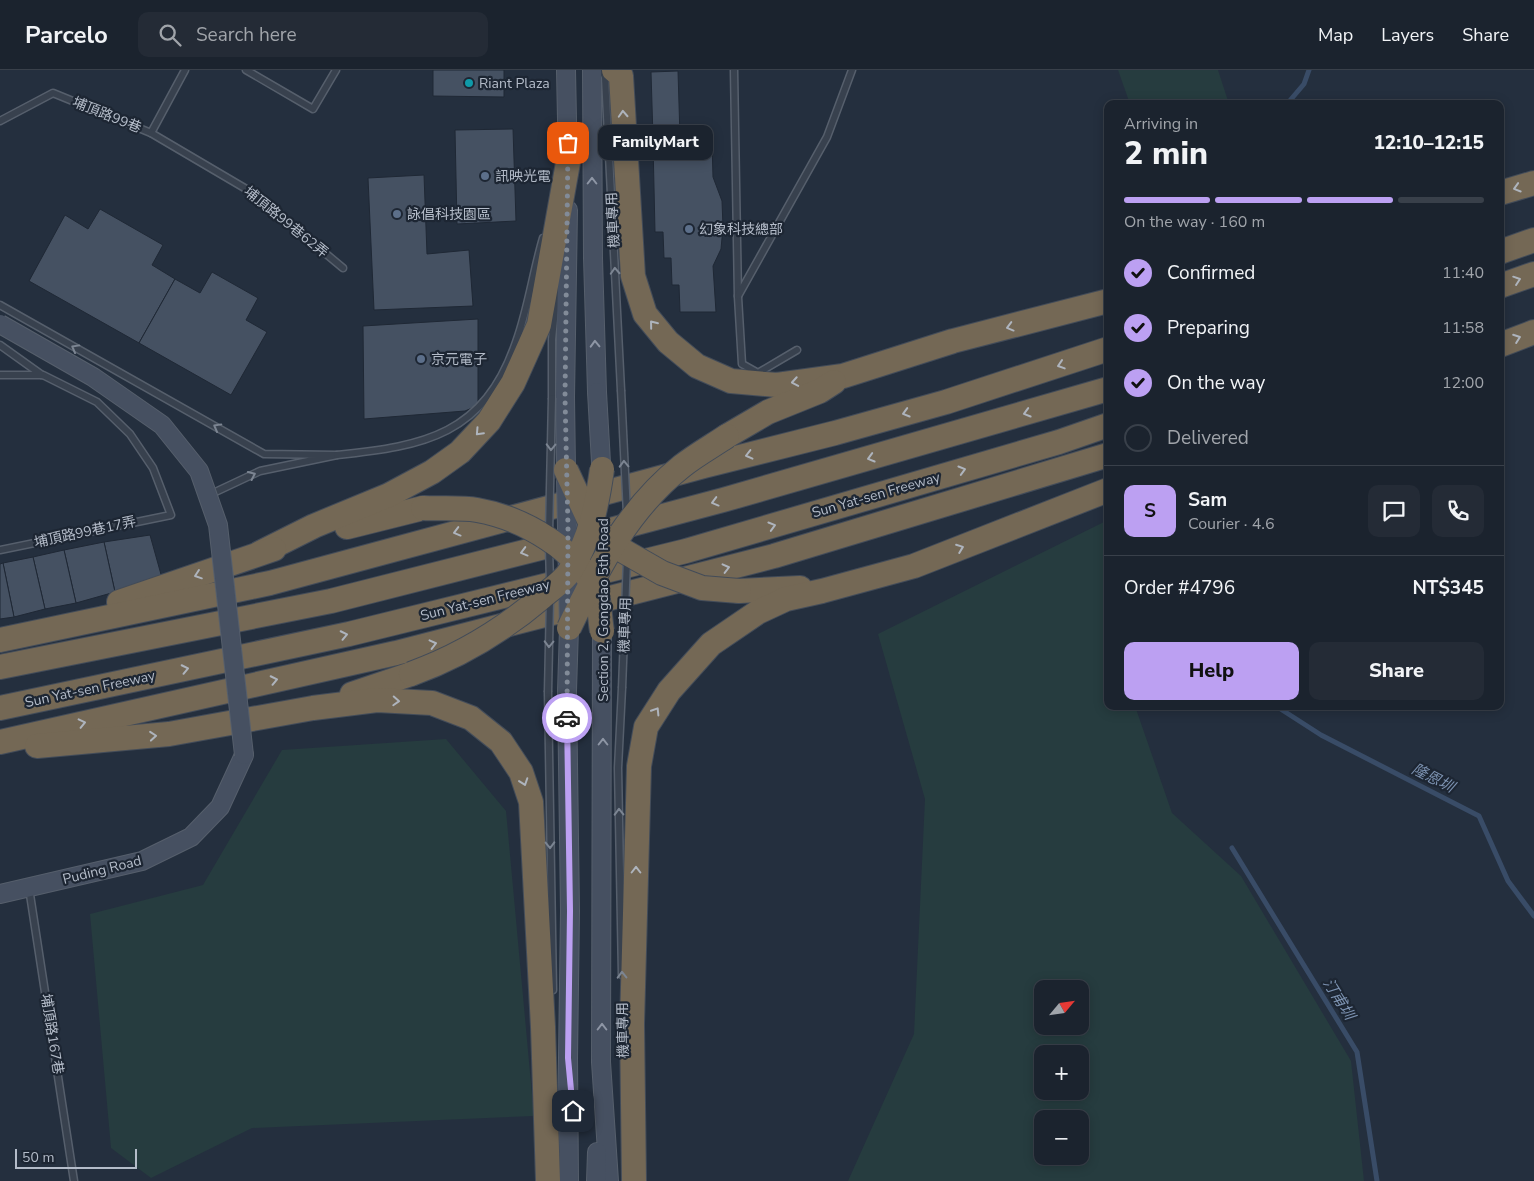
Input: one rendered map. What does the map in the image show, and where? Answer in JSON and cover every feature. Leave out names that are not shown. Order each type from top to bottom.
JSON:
[{"type":"highway","points":[[614,70],[621,76],[633,276],[645,314],[668,342],[697,366],[731,381],[778,385],[843,376],[953,342],[1104,302]]},
{"type":"highway","points":[[260,553],[314,526],[389,495],[432,472],[460,452],[489,421],[513,382],[539,325],[569,157]]},
{"type":"highway","points":[[1504,192],[1534,183]]},
{"type":"highway","points":[[1504,251],[1534,240]]},
{"type":"highway","points":[[1504,285],[1534,274]]},
{"type":"highway","points":[[1504,343],[1534,332]]},
{"type":"highway","points":[[0,640],[270,583],[685,471],[835,433],[946,402],[1104,350]]},
{"type":"highway","points":[[569,628],[590,584],[615,541],[653,493],[683,466],[727,436],[768,412],[820,391],[843,376]]},
{"type":"highway","points":[[0,667],[331,601],[484,563],[732,497],[1104,390]]},
{"type":"highway","name":"Sun Yat-sen Freeway","points":[[0,708],[349,634],[686,551],[1059,442],[1104,426]]},
{"type":"highway","points":[[0,742],[396,653],[754,561],[1104,456]]},
{"type":"highway","points":[[566,470],[615,541],[662,573],[702,588],[739,591],[798,588],[914,566]]},
{"type":"highway","points":[[602,470],[595,512],[615,541]]},
{"type":"highway","points":[[634,1181],[632,1024],[636,930],[636,811],[646,727],[669,691],[711,644],[758,612],[786,599],[914,566],[1104,492]]},
{"type":"highway","points":[[0,635],[107,606],[260,553],[374,518],[423,508],[476,510],[503,518],[549,540],[590,584],[597,597],[602,631]]},
{"type":"highway","points":[[313,708],[447,661],[480,643],[506,627],[551,590],[571,563],[615,541]]},
{"type":"highway","points":[[0,749],[169,734],[313,708],[377,700],[432,703],[471,718],[501,742],[521,772],[531,802],[543,1027],[548,1181]]},
{"type":"street","points":[[566,70],[569,157],[558,397],[566,470],[571,563],[567,690],[570,911],[569,1181]]},
{"type":"street","points":[[592,70],[593,258],[597,392],[602,470]]},
{"type":"street","points":[[0,324],[93,377],[162,425],[199,471],[208,496]]},
{"type":"street","name":"Puding Road","points":[[0,894],[142,861],[191,837],[220,807],[244,754],[218,525],[208,496]]},
{"type":"street","name":"Section 2, Gongdao 5th Road","points":[[609,1181],[601,1062],[602,631],[615,541]]},
{"type":"street","points":[[568,1058],[580,1181]]},
{"type":"street","points":[[596,1181],[601,1062]]},
{"type":"lane","name":"埔頂路99巷","points":[[0,121],[53,92],[151,132],[185,70]]},
{"type":"lane","points":[[246,70],[313,109],[336,70]]},
{"type":"lane","name":"機車專用","points":[[602,70],[605,77],[621,390],[615,541],[622,688],[618,768],[622,984]]},
{"type":"lane","points":[[734,70],[738,297],[742,364],[758,373],[797,350]]},
{"type":"lane","points":[[738,297],[827,137],[852,70]]},
{"type":"lane","name":"埔頂路99巷62弄","points":[[151,132],[253,193],[343,268]]},
{"type":"lane","points":[[549,219],[569,157]]},
{"type":"lane","points":[[559,262],[569,157]]},
{"type":"lane","points":[[208,496],[260,471],[337,455],[391,449],[421,441],[446,432],[474,412],[492,392],[516,342],[546,228]]},
{"type":"lane","points":[[553,1001],[548,692],[551,590],[549,540],[558,397],[552,339],[557,282]]},
{"type":"lane","points":[[0,305],[264,454],[337,455]]},
{"type":"lane","points":[[0,345],[43,375]]},
{"type":"lane","points":[[0,375],[43,375]]},
{"type":"lane","name":"埔頂路99巷17弄","points":[[0,550],[171,515],[153,468],[130,434],[97,402],[43,375]]},
{"type":"lane","name":"埔頂路167巷","points":[[29,887],[74,1181]]},
{"type":"lane","points":[[555,1151],[556,1181]]},
{"type":"green space","points":[[1118,70],[1218,70],[1228,100],[1129,100]]},
{"type":"green space","points":[[1104,522],[1104,710],[1136,710],[1172,813],[1241,876],[1351,1061],[1364,1181],[848,1181],[914,1034],[925,799],[878,634]]},
{"type":"green space","points":[[446,739],[506,811],[534,1116],[252,1128],[151,1178],[111,1148],[90,914],[203,885],[282,750]]},
{"type":"building","name":"Riant Plaza","points":[[433,70],[504,70],[504,97],[433,96]]},
{"type":"building","points":[[678,71],[680,137],[653,138],[651,72]]},
{"type":"building","name":"訊映光電","points":[[513,129],[516,221],[457,224],[455,130]]},
{"type":"building","name":"幻象科技總部","points":[[712,142],[713,177],[722,201],[723,227],[721,249],[713,266],[716,312],[680,312],[679,285],[672,285],[671,258],[664,258],[663,232],[655,232],[653,143]]},
{"type":"building","name":"詠倡科技園區","points":[[424,175],[427,254],[469,250],[473,306],[374,310],[368,178]]},
{"type":"building","points":[[100,209],[163,245],[152,265],[175,279],[139,343],[29,281],[65,215],[88,229]]},
{"type":"building","points":[[212,272],[258,298],[246,320],[267,332],[231,395],[139,343],[175,279],[200,293]]},
{"type":"building","name":"京元電子","points":[[478,319],[478,402],[472,408],[465,411],[364,419],[363,326]]},
{"type":"building","points":[[150,535],[162,578],[115,592],[104,542]]},
{"type":"building","points":[[104,542],[115,592],[76,603],[64,550]]},
{"type":"building","points":[[64,550],[76,603],[45,609],[33,557]]},
{"type":"building","points":[[33,557],[45,609],[14,617],[3,563]]},
{"type":"building","points":[[3,563],[14,617],[0,619],[0,564]]},
{"type":"waterway","name":"隆恩圳","points":[[1290,100],[1304,84],[1309,70]]},
{"type":"waterway","name":"隆恩圳","points":[[1282,710],[1321,735],[1479,816],[1508,881],[1534,916]]},
{"type":"waterway","name":"汀甫圳","points":[[1232,848],[1357,1052],[1377,1181]]},
{"type":"way so far","points":[[567,718],[569,628],[565,397],[568,143]]},
{"type":"place","name":"Riant Plaza","points":[[469,83]]},
{"type":"place","name":"FamilyMart","points":[[568,143]]},
{"type":"place","name":"訊映光電","points":[[485,176]]},
{"type":"place","name":"詠倡科技園區","points":[[397,214]]},
{"type":"place","name":"幻象科技總部","points":[[689,229]]},
{"type":"place","name":"京元電子","points":[[421,359]]},
{"type":"route","points":[[567,718],[567,826],[570,911],[568,1058],[573,1111]]}]
